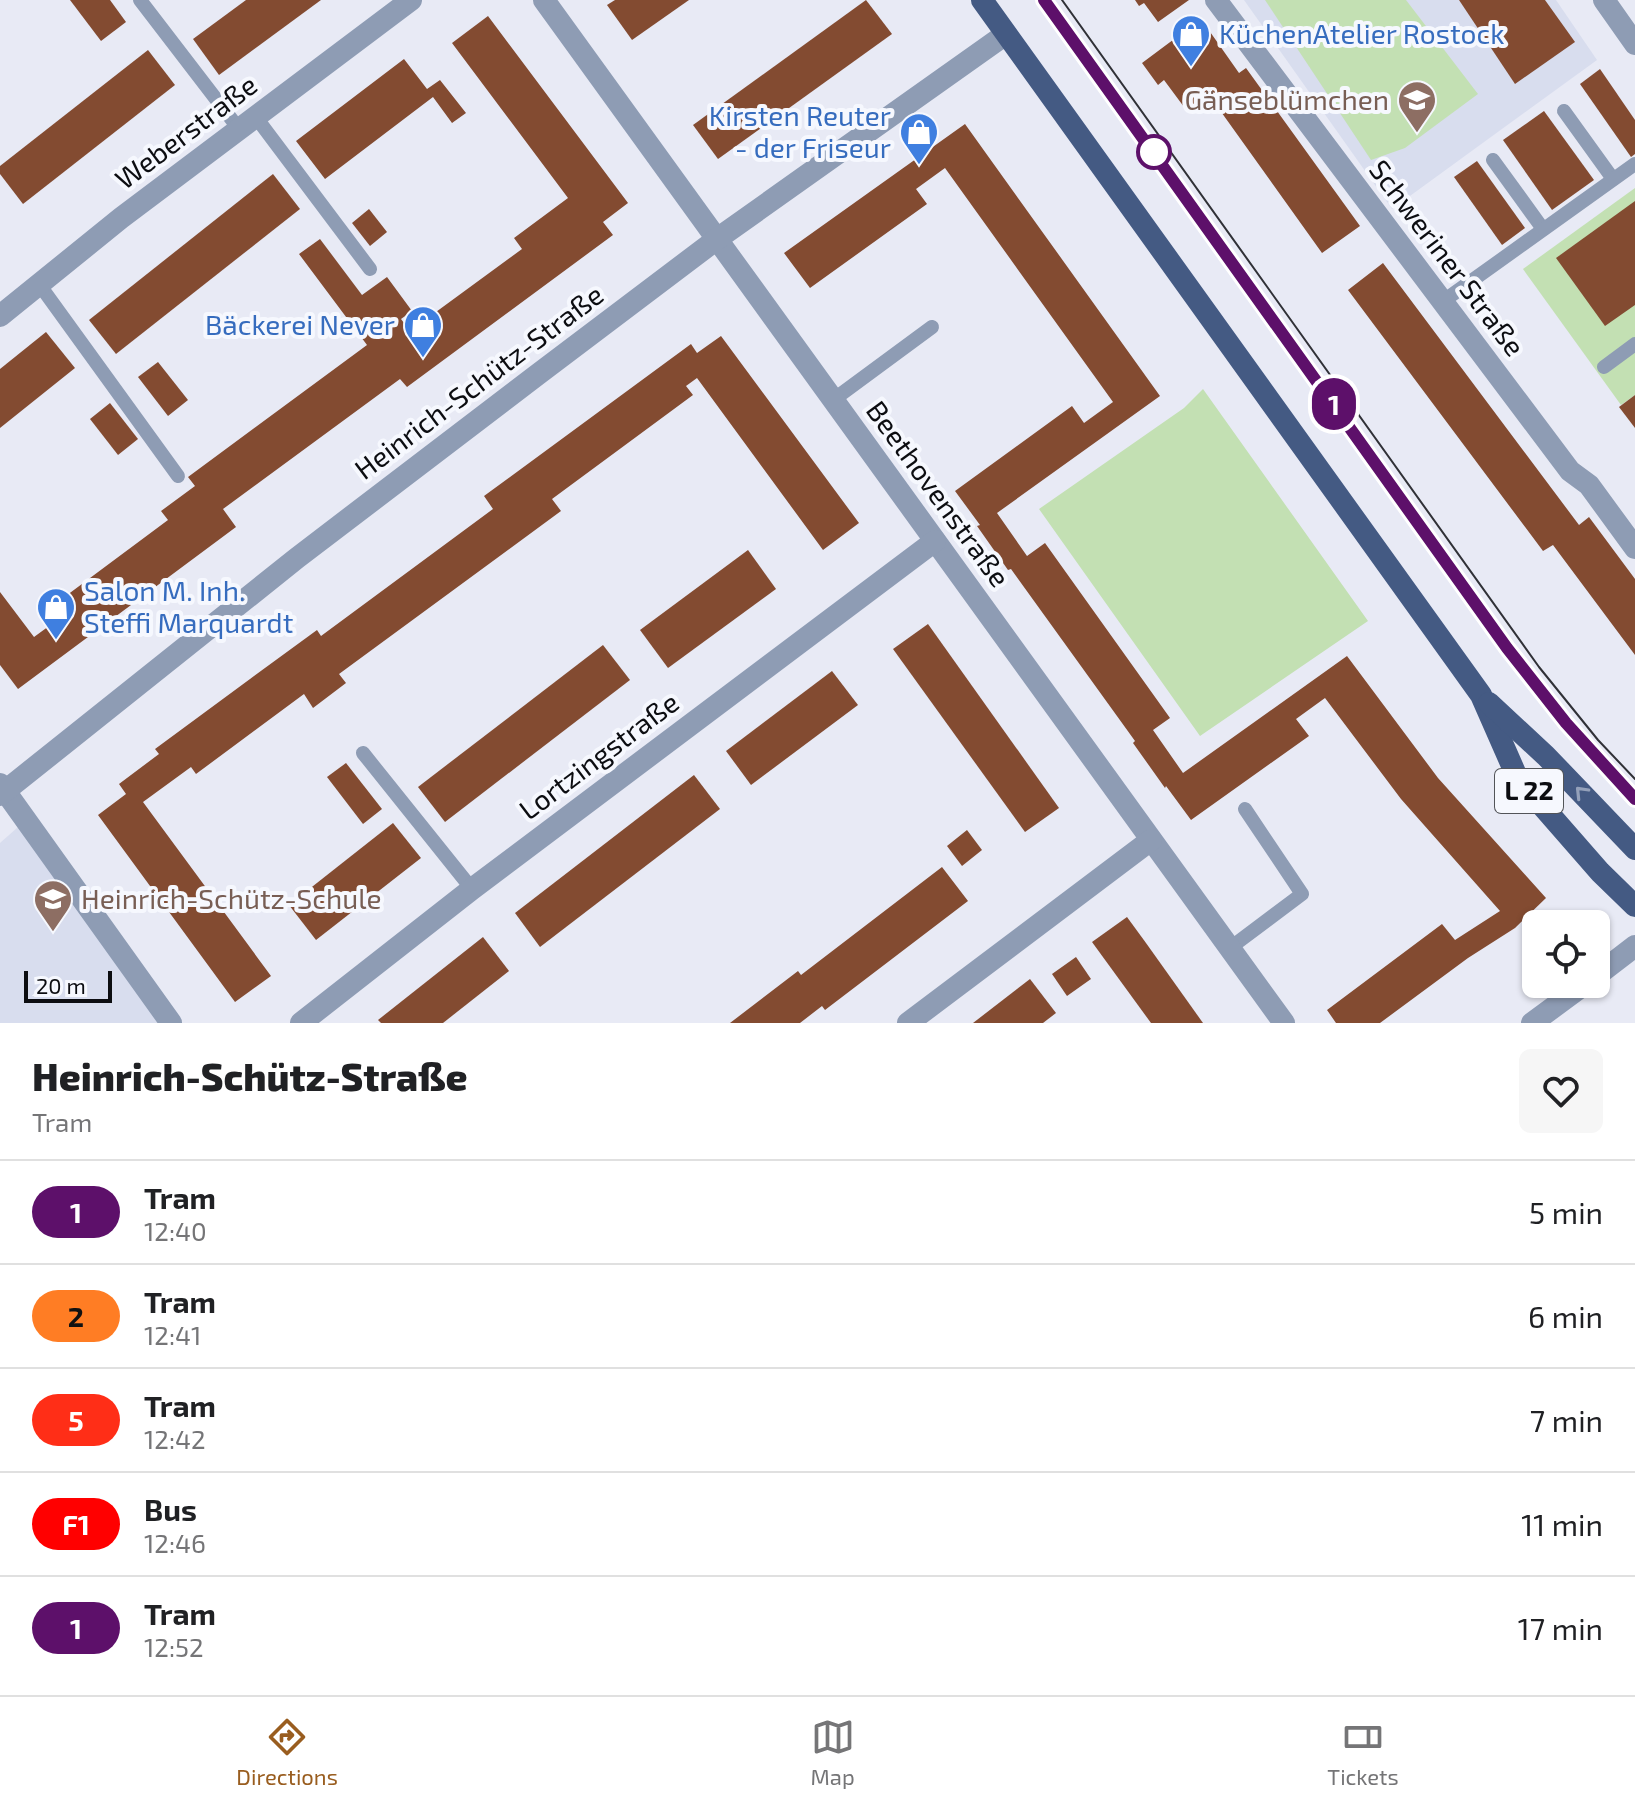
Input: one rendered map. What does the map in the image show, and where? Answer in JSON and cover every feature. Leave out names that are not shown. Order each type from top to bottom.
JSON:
[{"type":"main road","name":"L 22","points":[[982,0],[1481,695],[1546,756],[1635,849]]},
{"type":"main road","name":"L 22","points":[[1481,695],[1517,777],[1600,872],[1635,906]]},
{"type":"street","name":"Weberstraße","points":[[0,316],[247,122],[411,0]]},
{"type":"street","name":"Beethovenstraße","points":[[544,0],[1284,1023]]},
{"type":"street","name":"Schweriner Straße","points":[[1216,0],[1570,471],[1589,485],[1635,548]]},
{"type":"street","points":[[1604,0],[1635,44]]},
{"type":"street","name":"Heinrich-Schütz-Straße","points":[[2,790],[297,558],[717,239],[1006,34]]},
{"type":"street","name":"Lortzingstraße","points":[[301,1023],[472,889],[935,541]]},
{"type":"street","points":[[2,790],[171,1023]]},
{"type":"street","points":[[908,1023],[1151,840]]},
{"type":"street","points":[[1610,965],[1635,946]]},
{"type":"street","points":[[1532,1023],[1566,998]]},
{"type":"lane","points":[[140,0],[370,269]]},
{"type":"lane","points":[[1564,111],[1613,179]]},
{"type":"lane","points":[[1493,160],[1543,229]]},
{"type":"lane","points":[[1442,302],[1635,164]]},
{"type":"lane","points":[[39,284],[178,476]]},
{"type":"lane","points":[[833,400],[932,327]]},
{"type":"lane","points":[[1604,367],[1635,344]]},
{"type":"lane","points":[[363,753],[472,889]]},
{"type":"lane","points":[[1230,948],[1302,894],[1245,809]]},
{"type":"shaded area","name":"Gänseblümchen","points":[[1244,0],[1556,0],[1597,60],[1392,209]]},
{"type":"shaded area","name":"Heinrich-Schütz-Schule","points":[[26,820],[171,1023],[0,1023],[0,843]]},
{"type":"green space","points":[[1265,0],[1406,0],[1478,94],[1405,148],[1371,160]]},
{"type":"green space","points":[[1635,188],[1635,395],[1621,405],[1523,269]]},
{"type":"green space","points":[[1203,389],[1368,621],[1200,736],[1039,509],[1184,408]]},
{"type":"building","points":[[70,0],[110,0],[126,22],[101,41]]},
{"type":"building","points":[[246,0],[321,0],[219,75],[193,39]]},
{"type":"building","points":[[615,0],[689,0],[632,40],[607,5]]},
{"type":"building","points":[[866,0],[892,34],[718,159],[693,125]]},
{"type":"building","points":[[1135,0],[1189,0],[1158,22],[1144,3],[1139,6]]},
{"type":"building","points":[[1459,0],[1545,0],[1575,42],[1515,84]]},
{"type":"building","points":[[488,16],[628,203],[603,222],[613,235],[407,387],[400,379],[223,509],[236,527],[18,689],[0,665],[0,592],[34,637],[60,618],[51,607],[168,520],[161,511],[195,486],[188,477],[367,345],[299,254],[320,239],[362,295],[387,277],[412,311],[401,319],[410,331],[522,249],[514,238],[568,198],[452,43]]},
{"type":"building","points":[[1201,19],[1239,73],[1246,68],[1360,226],[1322,253],[1209,95],[1187,111],[1164,80],[1158,85],[1142,63]]},
{"type":"building","points":[[148,50],[175,85],[23,204],[0,174],[0,166]]},
{"type":"building","points":[[404,59],[427,89],[440,80],[466,113],[452,123],[433,97],[325,179],[296,141]]},
{"type":"building","points":[[1600,69],[1635,120],[1635,154],[1631,157],[1580,84]]},
{"type":"building","points":[[1544,111],[1594,180],[1552,210],[1503,140]]},
{"type":"building","points":[[965,124],[1160,396],[997,513],[1027,556],[1045,543],[1170,718],[1153,730],[1183,773],[1347,656],[1438,778],[1546,898],[1534,910],[1522,910],[1522,921],[1515,928],[1468,958],[1380,1023],[1336,1023],[1327,1010],[1442,924],[1455,940],[1500,911],[1401,799],[1325,698],[1296,719],[1309,736],[1191,820],[1165,788],[1133,743],[1135,741],[1011,569],[1008,570],[955,491],[1072,406],[1084,423],[1113,402],[945,168],[916,189],[927,204],[810,288],[784,253]]},
{"type":"building","points":[[1477,161],[1525,228],[1502,245],[1454,177]]},
{"type":"building","points":[[273,174],[300,209],[116,354],[89,320]]},
{"type":"building","points":[[1635,201],[1635,305],[1605,326],[1556,258]]},
{"type":"building","points":[[369,209],[387,232],[370,246],[352,223]]},
{"type":"building","points":[[1383,263],[1579,525],[1589,517],[1635,579],[1635,655],[1553,545],[1543,551],[1348,290]]},
{"type":"building","points":[[46,332],[75,368],[0,428],[0,369]]},
{"type":"building","points":[[721,336],[859,523],[823,550],[697,378],[686,386],[693,395],[552,499],[561,511],[339,674],[346,683],[313,708],[304,694],[196,774],[191,767],[143,802],[271,976],[235,1002],[98,815],[126,794],[119,784],[159,754],[155,749],[250,679],[317,630],[321,636],[493,509],[484,496],[691,344],[697,353]]},
{"type":"building","points":[[158,362],[188,400],[168,416],[138,377]]},
{"type":"building","points":[[1635,395],[1635,428],[1619,407]]},
{"type":"building","points":[[110,403],[138,439],[118,455],[90,419]]},
{"type":"building","points":[[748,550],[776,589],[668,668],[640,630]]},
{"type":"building","points":[[928,624],[1059,808],[1025,832],[893,649]]},
{"type":"building","points":[[603,645],[630,680],[445,822],[418,787]]},
{"type":"building","points":[[832,671],[858,705],[751,785],[726,751]]},
{"type":"building","points":[[346,763],[382,809],[363,824],[327,777]]},
{"type":"building","points":[[694,775],[720,809],[540,947],[515,913]]},
{"type":"building","points":[[393,823],[421,858],[316,940],[289,905]]},
{"type":"building","points":[[967,830],[982,850],[962,866],[947,846]]},
{"type":"building","points":[[942,867],[968,901],[825,1010],[822,1006],[800,1023],[730,1023],[798,971],[801,975]]},
{"type":"building","points":[[1127,917],[1203,1023],[1151,1023],[1092,942]]},
{"type":"building","points":[[483,937],[509,971],[443,1023],[381,1023],[378,1020]]},
{"type":"building","points":[[1076,957],[1091,979],[1067,996],[1052,974]]},
{"type":"building","points":[[1030,979],[1056,1013],[1043,1023],[973,1023]]},
{"type":"tram line","points":[[1044,0],[1507,648],[1568,726],[1635,799]]},
{"type":"tram line","name":"1","points":[[1044,0],[1507,648],[1548,702],[1635,799]]},
{"type":"tram line","points":[[1062,0],[1539,667],[1598,740],[1635,779]]},
{"type":"place","name":"KüchenAtelier Rostock","points":[[1191,68]]},
{"type":"place","name":"Gänseblümchen","points":[[1417,134]]},
{"type":"place","name":"Kirsten Reuter - der Friseur","points":[[919,166]]},
{"type":"place","name":"Bäckerei Never","points":[[423,359]]},
{"type":"place","name":"Salon M. Inh. Steffi Marquardt","points":[[56,641]]},
{"type":"place","name":"Heinrich-Schütz-Schule","points":[[53,933]]}]
